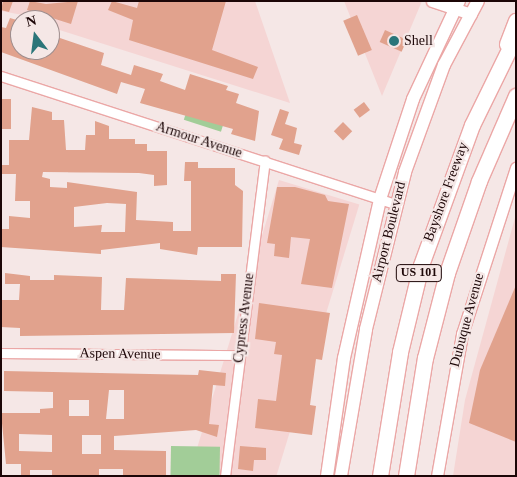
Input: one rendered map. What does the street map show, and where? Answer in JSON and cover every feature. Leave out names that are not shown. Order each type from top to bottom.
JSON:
[{"type":"highway","points":[[492,80],[516,21]]},
{"type":"highway","name":"Bayshore Freeway","points":[[380,476],[400,352],[421,265],[453,171],[492,80],[516,35]]},
{"type":"highway","name":"Bayshore Freeway","points":[[406,476],[425,358],[447,273],[479,181],[516,96]]},
{"type":"main road","name":"Airport Boulevard","points":[[342,476],[360,361],[396,204],[426,110],[478,1]]},
{"type":"main road","name":"Airport Boulevard","points":[[327,476],[344,358],[380,199],[413,99],[457,5]]},
{"type":"street","points":[[432,1],[457,5],[471,14]]},
{"type":"street","name":"Armour Avenue","points":[[1,76],[396,204]]},
{"type":"street","name":"Cypress Avenue","points":[[226,476],[265,162]]},
{"type":"street","name":"Dubuque Avenue","points":[[437,476],[462,334],[516,168]]},
{"type":"street","name":"Aspen Avenue","points":[[1,353],[240,356]]},
{"type":"shaded area","points":[[1,1],[255,1],[290,103],[60,30],[60,10],[10,10],[10,13],[1,11]]},
{"type":"shaded area","points":[[344,1],[422,1],[382,96]]},
{"type":"shaded area","points":[[279,180],[359,205],[276,476],[228,476],[192,465]]},
{"type":"shaded area","points":[[516,214],[516,476],[453,476],[465,400]]},
{"type":"green space","points":[[186,113],[223,125],[221,132],[184,120]]},
{"type":"green space","points":[[171,446],[220,447],[219,476],[170,476]]},
{"type":"building","points":[[3,1],[13,1],[9,12],[1,10]]},
{"type":"building","points":[[30,1],[46,4],[78,1],[71,24],[60,20],[60,10],[27,10]]},
{"type":"building","points":[[112,1],[137,8],[139,1],[226,1],[212,50],[258,67],[253,79],[129,40],[133,20],[108,10]]},
{"type":"building","points":[[357,15],[372,50],[358,56],[343,21]]},
{"type":"building","points":[[10,18],[10,55],[1,52],[1,27],[6,28]]},
{"type":"building","name":"Shell","points":[[385,30],[407,40],[402,52],[380,42]]},
{"type":"building","points":[[60,38],[104,53],[101,65],[131,75],[134,65],[163,74],[160,81],[185,90],[190,74],[228,86],[226,90],[239,94],[236,103],[259,111],[255,141],[231,134],[233,129],[140,103],[145,89],[121,82],[117,94],[23,60],[60,60]]},
{"type":"building","points":[[1,99],[11,99],[11,129],[1,129]]},
{"type":"building","points":[[364,102],[370,110],[360,118],[354,110]]},
{"type":"building","points":[[32,107],[52,112],[52,120],[64,120],[66,150],[85,150],[86,135],[95,135],[95,121],[109,126],[109,139],[135,139],[135,144],[147,144],[147,151],[167,151],[167,185],[154,186],[154,175],[139,173],[43,172],[42,177],[50,179],[50,187],[67,188],[67,182],[137,192],[136,220],[173,222],[173,231],[191,231],[191,181],[184,181],[185,162],[198,162],[198,168],[235,168],[235,185],[243,191],[242,247],[198,247],[197,255],[160,249],[160,243],[101,250],[101,254],[1,247],[1,229],[9,229],[9,216],[30,218],[30,201],[15,201],[16,174],[1,174],[1,165],[9,165],[9,140],[29,140]],"holes":[[[107,203],[126,204],[125,232],[101,232],[102,225],[74,227],[74,207]]]},
{"type":"building","points":[[280,109],[289,112],[285,124],[297,128],[294,143],[302,145],[299,155],[279,149],[283,139],[271,135]]},
{"type":"building","points":[[343,122],[352,131],[343,140],[334,131]]},
{"type":"building","points":[[277,187],[295,187],[325,195],[328,201],[349,204],[332,288],[301,284],[310,239],[291,237],[289,258],[274,256],[275,244],[267,243]]},
{"type":"building","points":[[5,273],[30,276],[30,280],[54,280],[54,275],[102,277],[101,310],[124,310],[126,278],[221,281],[221,274],[236,274],[234,333],[20,336],[20,328],[1,327],[1,300],[19,300],[20,284],[5,284]]},
{"type":"building","points":[[516,285],[516,442],[469,423],[480,370]]},
{"type":"building","points":[[259,303],[330,313],[322,360],[316,359],[310,405],[316,406],[312,435],[255,428],[258,399],[276,401],[282,355],[274,354],[276,342],[255,339]]},
{"type":"building","points":[[199,370],[226,373],[225,386],[213,385],[209,424],[219,425],[217,437],[196,430],[114,436],[114,450],[166,451],[166,476],[123,475],[123,469],[99,469],[99,476],[52,476],[52,470],[30,470],[30,476],[21,476],[21,464],[6,464],[1,413],[40,413],[40,409],[53,408],[53,392],[4,391],[4,371],[198,375]],"holes":[[[109,390],[124,390],[124,419],[106,419]],[[69,400],[89,400],[89,416],[69,416]],[[19,434],[52,435],[52,452],[19,451]],[[82,435],[101,435],[101,454],[82,454]]]},
{"type":"building","points":[[240,446],[266,448],[266,460],[254,460],[253,471],[238,469]]},
{"type":"place","name":"Shell","points":[[394,41]]}]
